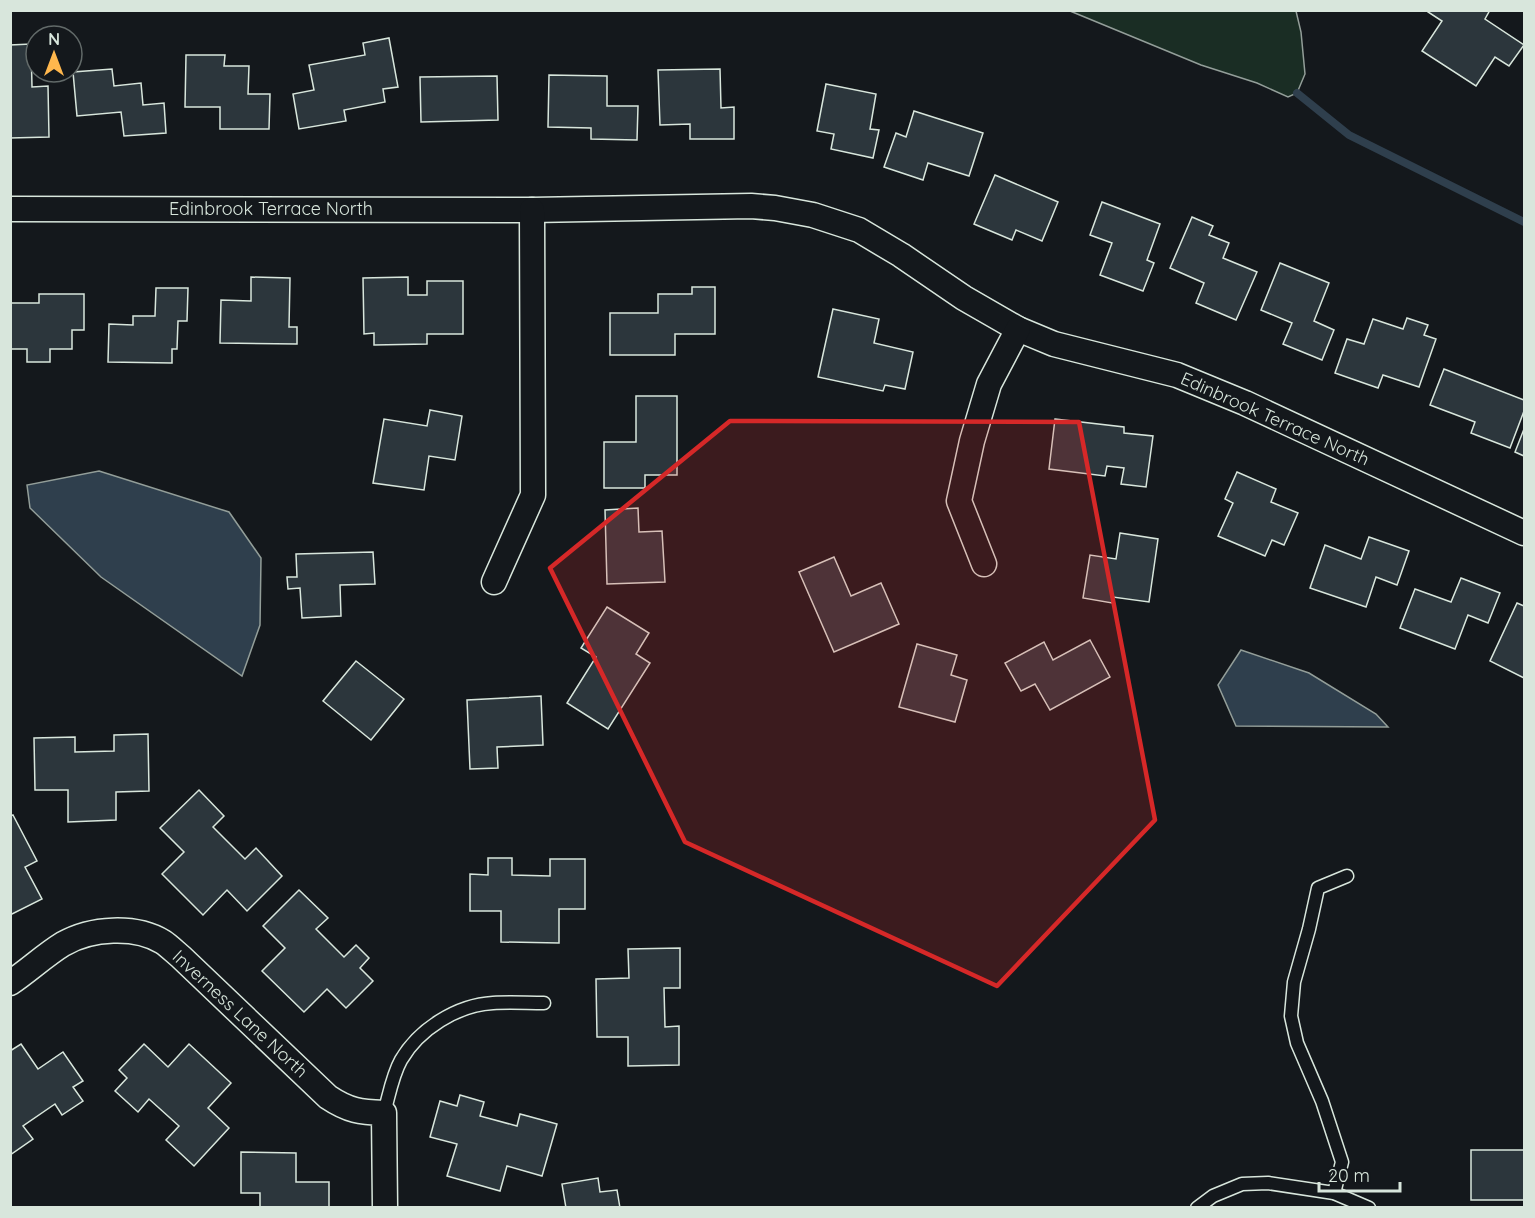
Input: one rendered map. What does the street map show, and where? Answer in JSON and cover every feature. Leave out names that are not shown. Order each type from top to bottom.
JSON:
[{"type":"street","name":"Edinbrook Terrace North","points":[[10,208],[532,210],[751,206],[813,215],[859,230],[1018,329],[1054,344],[1177,375],[1245,403],[1524,533]]},
{"type":"street","points":[[495,582],[533,495],[532,210]]},
{"type":"street","points":[[984,564],[959,501],[972,441],[988,384],[1018,329]]},
{"type":"street","name":"Inverness Lane North","points":[[10,983],[64,944],[87,935],[116,931],[141,933],[163,942],[181,957],[328,1097],[352,1110],[384,1113]]},
{"type":"street","points":[[384,1113],[385,1208]]},
{"type":"lane","points":[[1334,1193],[1342,1162],[1322,1101],[1296,1043],[1291,1016],[1294,982],[1318,888],[1347,876]]},
{"type":"lane","points":[[384,1113],[401,1060],[417,1039],[437,1023],[462,1010],[491,1003],[544,1003]]},
{"type":"lane","points":[[1197,1208],[1213,1196],[1242,1184],[1268,1183],[1334,1193],[1369,1208]]},
{"type":"highlighted area","points":[[730,421],[1079,422],[1155,820],[997,986],[685,842],[550,568]]},
{"type":"green space","points":[[1070,11],[1296,11],[1301,32],[1305,74],[1297,93],[1288,97],[1257,83],[1201,65]]},
{"type":"water","points":[[99,471],[229,512],[261,558],[260,625],[242,676],[101,577],[30,508],[27,485]]},
{"type":"water","points":[[1241,650],[1309,673],[1376,714],[1388,727],[1236,726],[1218,685]]},
{"type":"building","points":[[1429,10],[1490,10],[1485,19],[1524,45],[1509,66],[1495,57],[1476,86],[1422,51],[1442,21],[1428,12]]},
{"type":"building","points":[[389,38],[398,87],[383,89],[385,102],[344,110],[346,121],[299,129],[293,94],[314,90],[309,65],[365,55],[363,43]]},
{"type":"building","points":[[24,44],[24,84],[32,84],[32,87],[48,86],[49,137],[10,138],[10,45]]},
{"type":"building","points":[[186,55],[225,55],[224,66],[249,66],[248,94],[270,94],[269,129],[220,129],[220,107],[185,107]]},
{"type":"building","points":[[112,69],[114,86],[141,83],[143,105],[164,103],[166,133],[124,136],[121,112],[77,116],[74,84],[84,84],[84,71]]},
{"type":"building","points":[[720,69],[721,108],[734,107],[734,139],[690,139],[690,124],[660,125],[658,70]]},
{"type":"building","points":[[549,75],[607,76],[607,106],[638,106],[637,140],[591,139],[591,128],[548,127]]},
{"type":"building","points":[[497,76],[498,120],[421,122],[420,77]]},
{"type":"building","points":[[826,84],[876,94],[870,129],[879,130],[873,158],[831,149],[834,134],[817,131]]},
{"type":"building","points":[[914,111],[983,133],[969,176],[928,163],[923,180],[884,167],[896,133],[906,137]]},
{"type":"building","points":[[995,175],[1058,202],[1042,241],[1016,230],[1012,240],[974,224]]},
{"type":"building","points":[[1102,202],[1160,224],[1147,260],[1154,263],[1143,291],[1100,275],[1112,243],[1090,235]]},
{"type":"building","points":[[1192,217],[1213,226],[1209,235],[1229,243],[1223,258],[1257,272],[1236,320],[1196,303],[1204,283],[1170,268]]},
{"type":"building","points":[[1280,263],[1329,283],[1314,321],[1334,330],[1322,360],[1283,344],[1292,323],[1261,310]]},
{"type":"building","points":[[251,277],[290,278],[289,327],[297,327],[297,344],[220,343],[221,300],[251,301]]},
{"type":"building","points":[[408,277],[408,295],[427,295],[427,281],[463,281],[463,334],[427,334],[427,344],[374,345],[374,333],[364,334],[363,278]]},
{"type":"building","points":[[692,287],[715,287],[715,334],[675,334],[675,355],[610,355],[610,313],[658,313],[658,294],[692,294]]},
{"type":"building","points":[[156,288],[188,288],[187,321],[178,321],[177,349],[172,349],[172,363],[108,362],[109,324],[133,325],[133,316],[155,316]]},
{"type":"building","points":[[39,294],[84,294],[84,330],[72,330],[72,349],[50,349],[50,362],[27,362],[27,349],[10,349],[10,303],[39,303]]},
{"type":"building","points":[[833,309],[879,319],[874,343],[913,352],[905,389],[885,385],[883,391],[818,377]]},
{"type":"building","points":[[1407,318],[1428,325],[1424,335],[1436,339],[1419,387],[1383,375],[1378,388],[1335,373],[1347,339],[1364,344],[1373,319],[1403,329]]},
{"type":"building","points":[[1444,369],[1524,400],[1524,411],[1510,448],[1471,433],[1475,422],[1430,405]]},
{"type":"building","points":[[636,396],[677,396],[677,475],[645,475],[645,488],[604,488],[604,442],[636,442]]},
{"type":"building","points":[[430,410],[462,416],[455,460],[429,456],[424,490],[373,483],[384,419],[427,426]]},
{"type":"building","points":[[1055,419],[1124,427],[1124,433],[1153,436],[1146,487],[1121,484],[1124,468],[1107,466],[1105,476],[1049,469]]},
{"type":"building","points":[[1524,429],[1524,456],[1515,452]]},
{"type":"building","points":[[1237,472],[1276,489],[1271,502],[1298,513],[1284,545],[1272,540],[1265,556],[1218,536],[1233,503],[1225,499]]},
{"type":"building","points":[[638,508],[639,532],[662,531],[665,582],[607,584],[605,510]]},
{"type":"building","points":[[1120,533],[1158,539],[1149,602],[1113,597],[1112,603],[1083,598],[1090,555],[1116,559]]},
{"type":"building","points":[[1369,537],[1409,551],[1397,585],[1376,577],[1366,607],[1310,588],[1325,545],[1361,559]]},
{"type":"building","points":[[373,552],[375,584],[340,585],[341,616],[302,618],[300,588],[288,589],[287,577],[297,577],[296,554]]},
{"type":"building","points":[[834,557],[851,596],[881,583],[899,624],[834,652],[799,572]]},
{"type":"building","points":[[1461,578],[1500,593],[1488,623],[1468,615],[1455,649],[1400,628],[1415,589],[1451,602]]},
{"type":"building","points":[[1517,603],[1524,606],[1524,678],[1490,661]]},
{"type":"building","points":[[607,607],[649,633],[636,654],[650,663],[608,729],[567,703],[596,657],[581,648]]},
{"type":"building","points":[[1090,640],[1110,677],[1050,710],[1035,684],[1021,691],[1005,663],[1044,642],[1053,660]]},
{"type":"building","points":[[917,644],[957,655],[951,675],[967,680],[955,722],[899,707]]},
{"type":"building","points":[[356,661],[404,699],[371,740],[323,701]]},
{"type":"building","points":[[541,696],[543,745],[497,747],[498,768],[470,769],[467,700]]},
{"type":"building","points":[[148,734],[149,791],[116,792],[116,820],[68,822],[68,790],[35,790],[34,738],[75,737],[75,752],[114,751],[114,735]]},
{"type":"building","points":[[199,790],[224,816],[213,827],[245,859],[256,848],[282,876],[247,911],[227,890],[203,915],[162,874],[184,852],[160,828]]},
{"type":"building","points":[[13,815],[37,861],[25,867],[42,899],[10,915],[10,816]]},
{"type":"building","points":[[488,858],[512,858],[512,875],[550,876],[550,859],[585,859],[585,909],[559,909],[559,943],[501,942],[501,911],[470,911],[470,874],[488,875]]},
{"type":"building","points":[[299,890],[328,918],[316,929],[344,957],[356,945],[369,958],[360,968],[373,981],[346,1008],[327,989],[304,1012],[262,971],[285,948],[263,926]]},
{"type":"building","points":[[680,948],[680,988],[664,988],[665,1027],[679,1026],[679,1065],[628,1066],[628,1037],[597,1037],[596,979],[629,978],[628,949]]},
{"type":"building","points":[[21,1044],[38,1069],[63,1052],[83,1081],[73,1087],[83,1101],[62,1115],[55,1104],[23,1126],[33,1139],[10,1155],[10,1051]]},
{"type":"building","points":[[144,1044],[168,1067],[189,1044],[231,1083],[208,1108],[229,1128],[194,1166],[166,1140],[179,1126],[149,1099],[138,1112],[115,1091],[127,1078],[119,1070]]},
{"type":"building","points":[[460,1095],[484,1102],[480,1116],[517,1126],[520,1114],[557,1124],[542,1176],[507,1166],[500,1191],[447,1176],[457,1144],[430,1137],[440,1101],[457,1106]]},
{"type":"building","points":[[1471,1150],[1524,1150],[1524,1200],[1471,1200]]},
{"type":"building","points":[[241,1152],[296,1153],[296,1182],[329,1182],[329,1208],[260,1208],[260,1193],[241,1193]]},
{"type":"building","points":[[598,1178],[600,1192],[617,1190],[620,1208],[566,1208],[562,1184]]},
{"type":"waterway","points":[[1297,93],[1349,135],[1524,222]]}]
